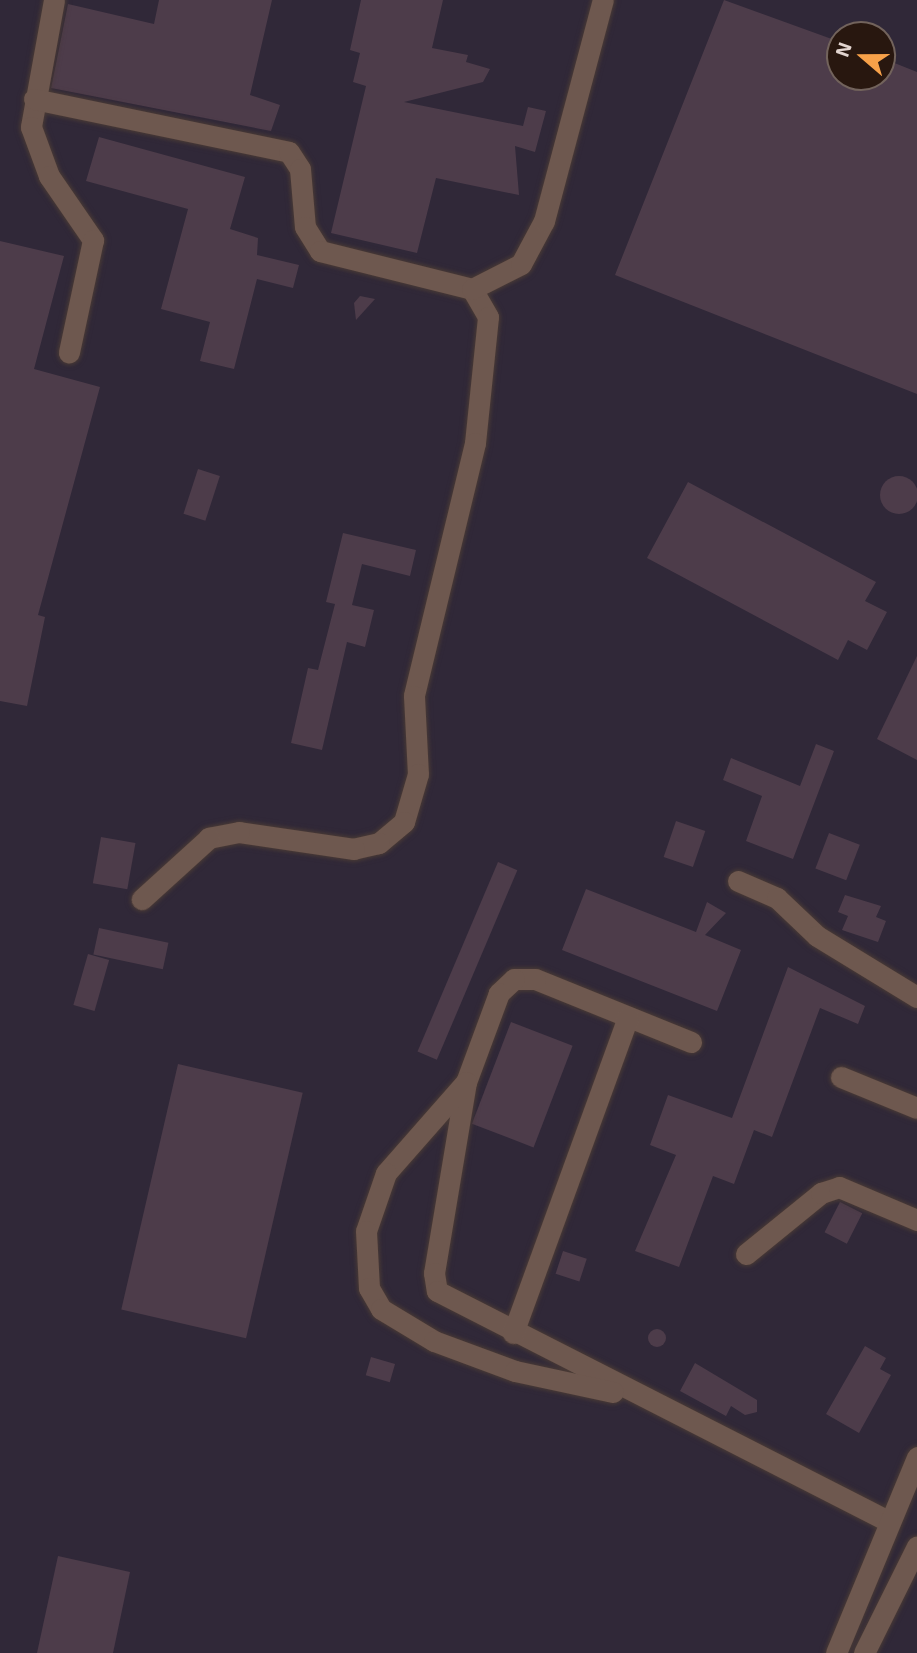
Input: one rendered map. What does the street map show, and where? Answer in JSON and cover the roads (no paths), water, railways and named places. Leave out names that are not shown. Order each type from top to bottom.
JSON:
[{"type":"street","points":[[54,0],[34,99],[37,151],[93,240],[69,352]]},
{"type":"street","points":[[34,99],[289,152],[300,169],[305,227],[320,251],[472,289],[520,264],[544,221],[603,0]]},
{"type":"street","points":[[142,899],[209,838],[239,832],[354,849],[379,843],[404,822],[418,774],[414,696],[480,404],[488,317],[472,289]]},
{"type":"street","points":[[738,881],[777,898],[817,936],[917,997]]},
{"type":"street","points":[[691,1042],[535,979],[514,979],[499,993],[466,1082],[434,1273],[437,1291],[513,1333],[888,1521]]},
{"type":"street","points":[[513,1333],[628,1017]]},
{"type":"street","points":[[841,1077],[917,1108]]},
{"type":"street","points":[[466,1082],[386,1173],[366,1231],[369,1288],[381,1309],[434,1341],[515,1371],[646,1400]]},
{"type":"street","points":[[746,1254],[821,1193],[839,1187],[917,1220]]},
{"type":"street","points":[[835,1653],[917,1457]]},
{"type":"street","points":[[864,1653],[917,1546]]}]
